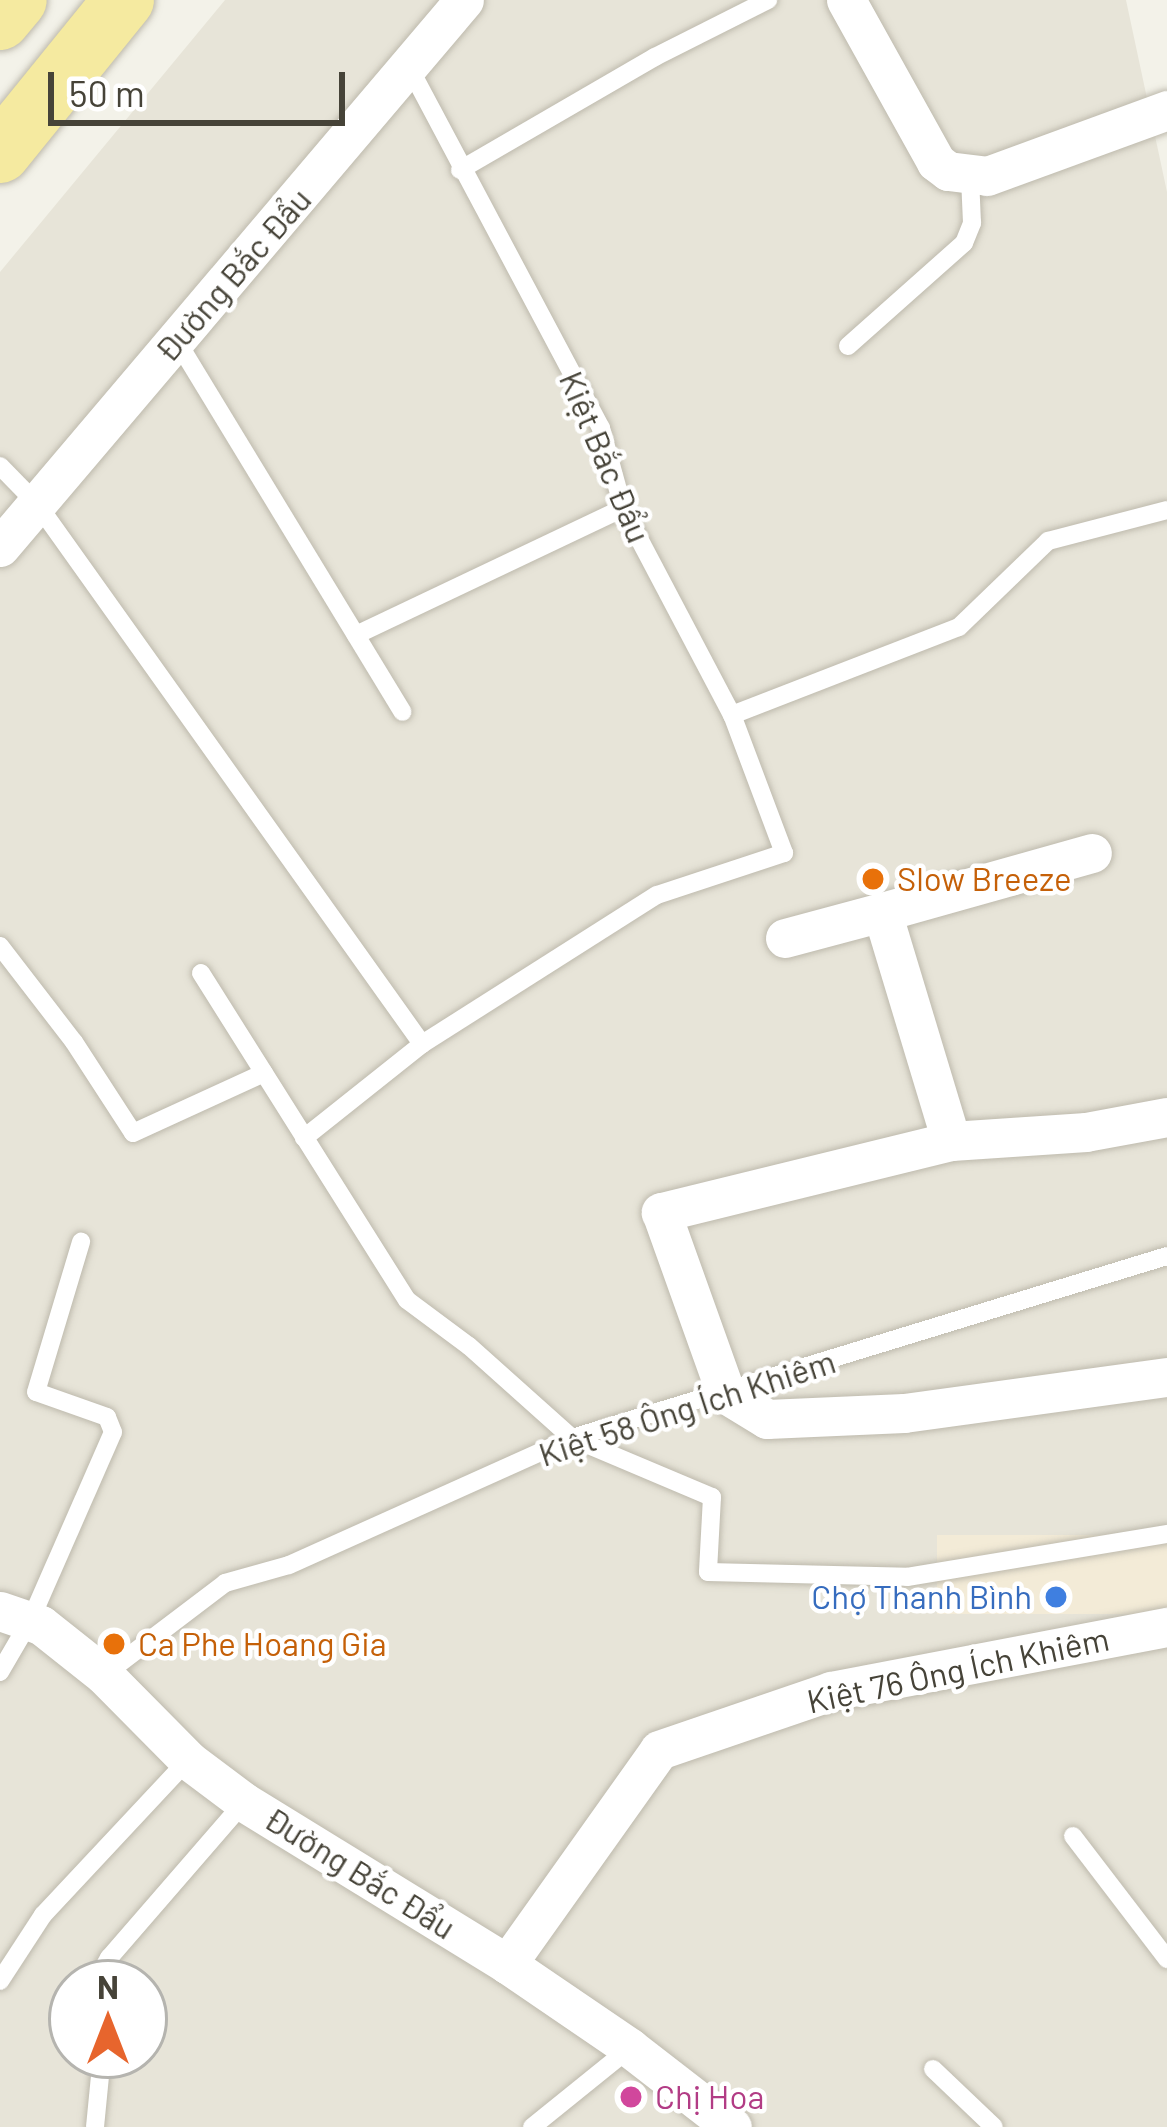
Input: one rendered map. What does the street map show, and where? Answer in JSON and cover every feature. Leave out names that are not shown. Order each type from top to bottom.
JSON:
[{"type":"main road","points":[[0,20],[17,0]]},
{"type":"main road","points":[[0,153],[124,0]]},
{"type":"street","name":"Đường Bắc Đẩu","points":[[0,547],[464,0]]},
{"type":"street","points":[[846,0],[936,162],[970,177],[987,176],[1167,110]]},
{"type":"street","points":[[785,938],[1091,853]]},
{"type":"street","points":[[882,912],[951,1141]]},
{"type":"street","points":[[1167,1118],[1086,1132],[951,1141],[661,1212],[727,1394],[767,1419],[904,1413],[1167,1377]]},
{"type":"street","name":"Đường Bắc Đẩu","points":[[15,1615],[104,1675],[188,1760],[244,1802],[507,1964],[630,2048],[732,2127]]},
{"type":"street","name":"Kiệt 76 Ông Ích Khiêm","points":[[507,1964],[658,1750],[831,1691],[1167,1627]]},
{"type":"lane","points":[[460,170],[655,57],[768,0]]},
{"type":"lane","name":"Kiệt Bắc Đẩu","points":[[410,68],[460,170],[601,428],[623,508],[732,715],[784,853],[657,895],[422,1044]]},
{"type":"lane","points":[[848,346],[964,242],[971,224],[970,177]]},
{"type":"lane","points":[[177,341],[403,712]]},
{"type":"lane","points":[[0,466],[38,505],[422,1044],[304,1138]]},
{"type":"lane","points":[[356,635],[623,508]]},
{"type":"lane","points":[[732,715],[959,627],[1048,541],[1167,510]]},
{"type":"lane","points":[[0,946],[74,1042],[133,1133],[264,1073]]},
{"type":"lane","points":[[201,974],[407,1300],[469,1346],[572,1438],[712,1497],[708,1572],[907,1577],[1167,1534]]},
{"type":"lane","points":[[0,1672],[15,1615],[112,1432],[107,1417],[36,1392],[81,1242]]},
{"type":"lane","name":"Kiệt 58 Ông Ích Khiêm","points":[[104,1675],[225,1583],[289,1565],[572,1438],[1167,1256]]},
{"type":"lane","points":[[0,1981],[43,1915],[188,1760]]},
{"type":"lane","points":[[108,1959],[244,1802]]},
{"type":"lane","points":[[1073,1836],[1167,1959]]},
{"type":"lane","points":[[532,2127],[630,2048]]},
{"type":"lane","points":[[933,2069],[994,2127]]},
{"type":"lane","points":[[94,2127],[99,2079]]},
{"type":"shaded area","points":[[225,0],[1126,0],[1167,192],[1167,2127],[0,2127],[0,272]]},
{"type":"shaded area","name":"Chợ Thanh Bình","points":[[937,1535],[1167,1535],[1167,1614],[937,1614]]},
{"type":"place","name":"Slow Breeze","points":[[873,879]]},
{"type":"place","name":"Chợ Thanh Bình","points":[[1056,1597]]},
{"type":"place","name":"Ca Phe Hoang Gia","points":[[114,1644]]},
{"type":"place","name":"Chị Hoa","points":[[631,2097]]}]
